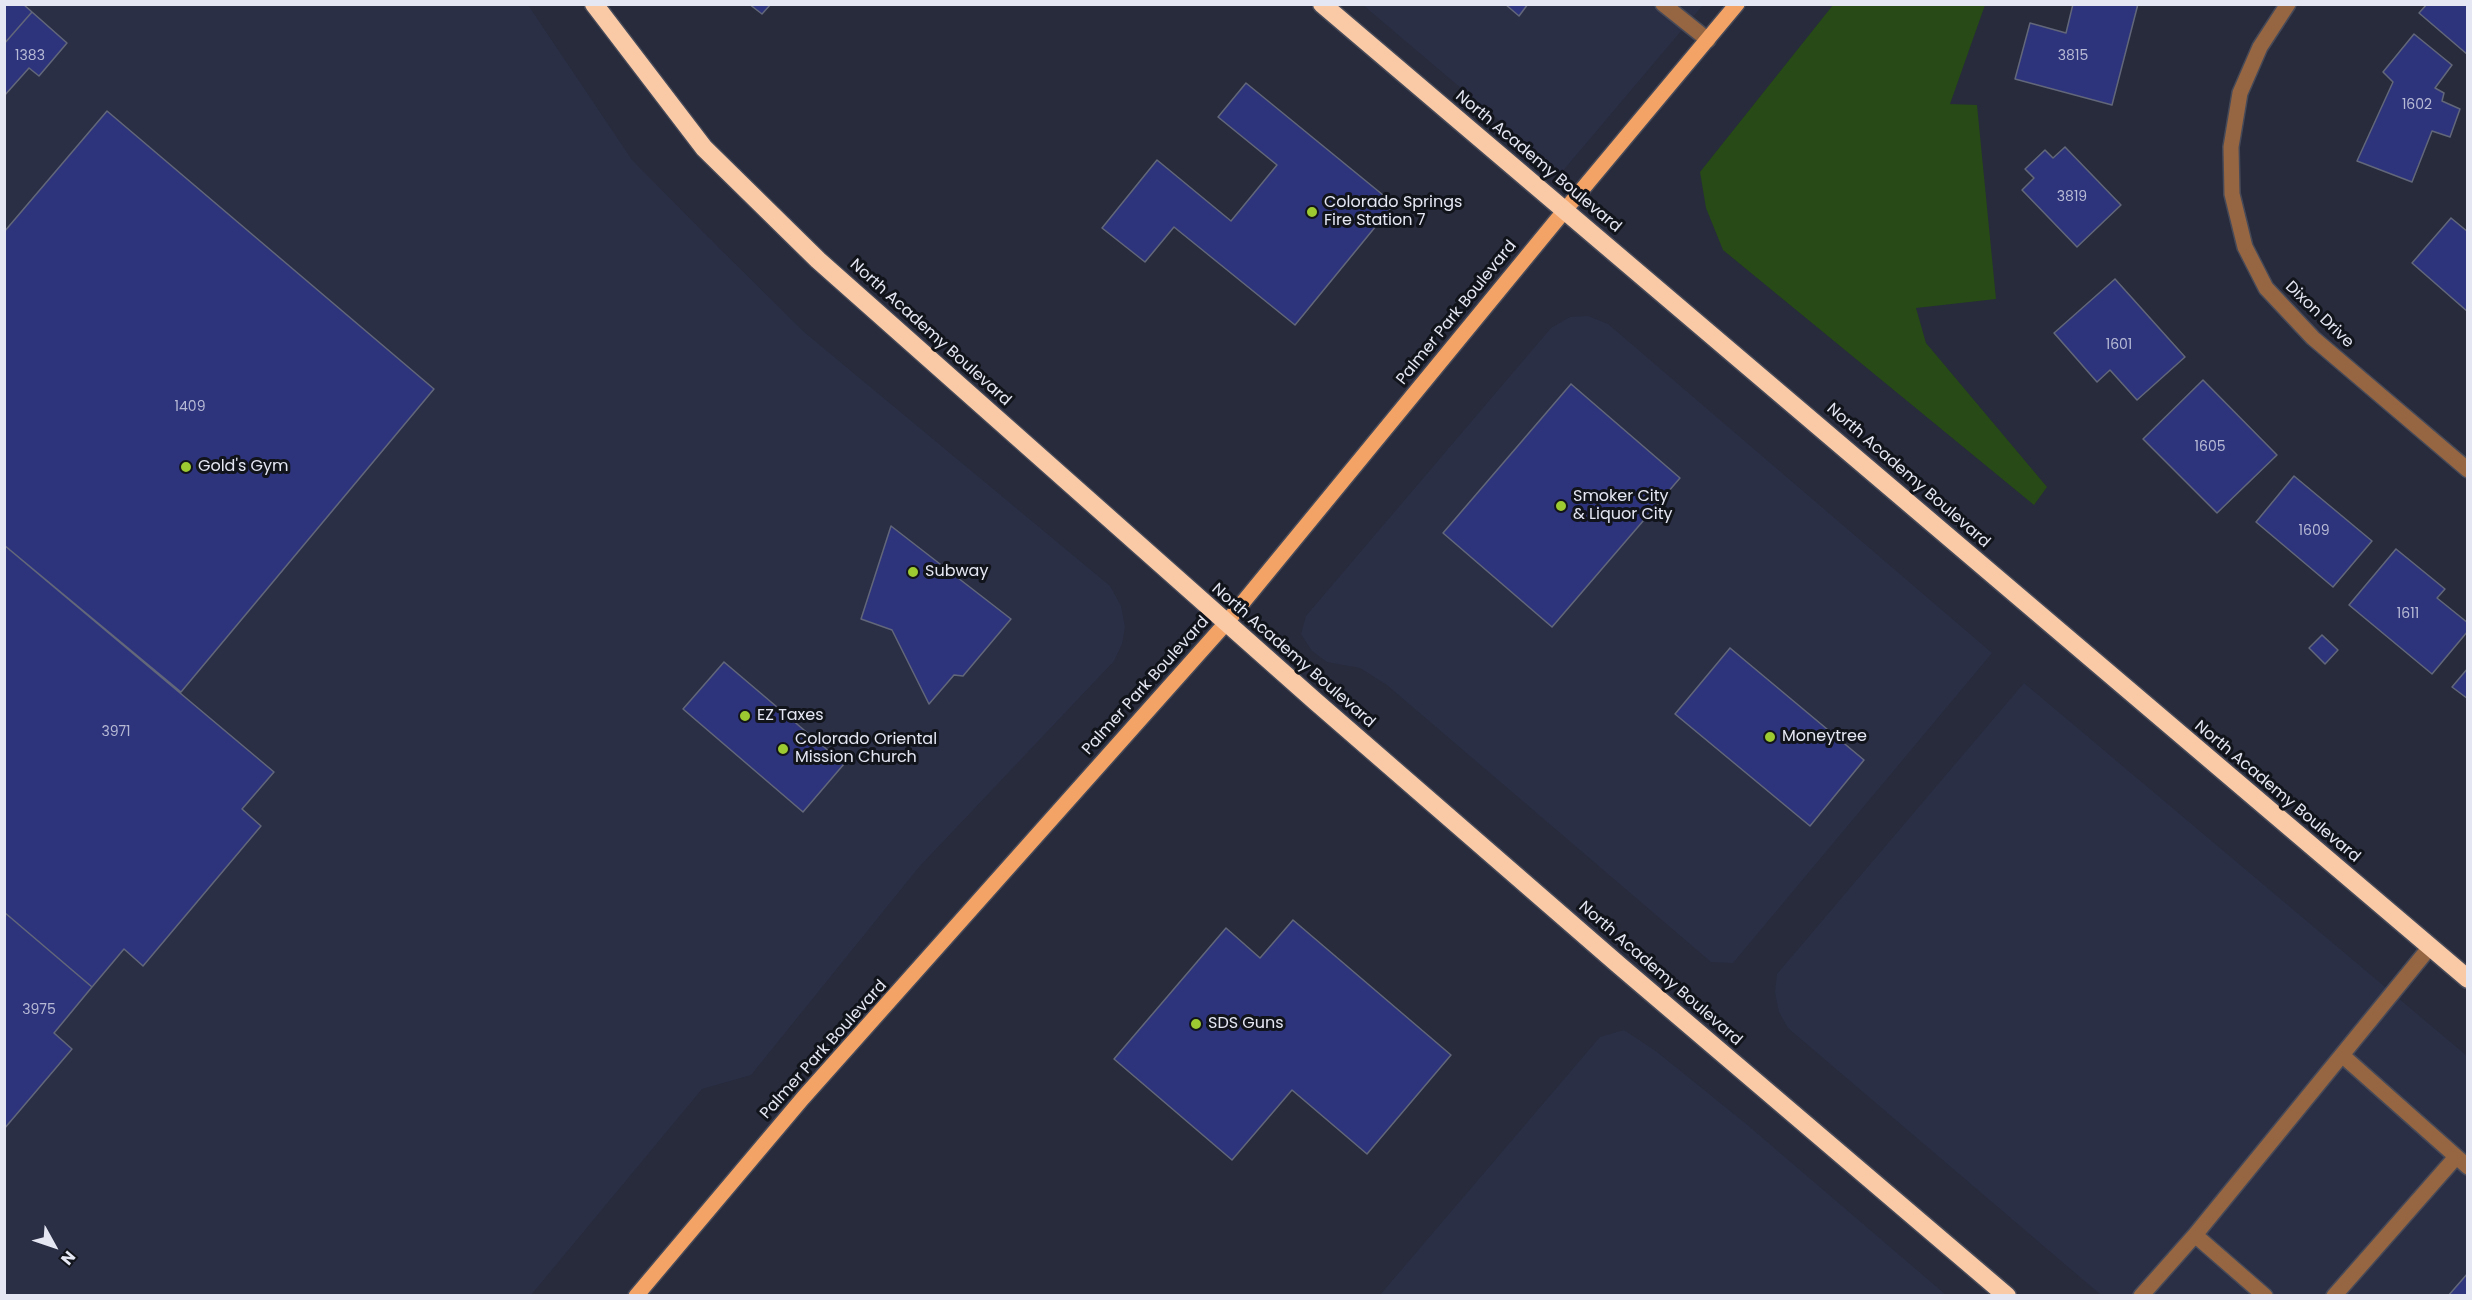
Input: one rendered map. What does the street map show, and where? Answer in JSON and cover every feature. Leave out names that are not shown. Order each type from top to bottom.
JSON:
[{"type":"highway","name":"North Academy Boulevard","points":[[594,4],[704,148],[818,260],[1226,623],[1620,966],[2007,1296]]},
{"type":"highway","name":"North Academy Boulevard","points":[[1327,6],[2468,979]]},
{"type":"main road","name":"Palmer Park Boulevard","points":[[636,1296],[803,1098],[1226,623],[1737,4]]},
{"type":"street","points":[[1663,4],[1708,40]]},
{"type":"street","name":"Dixon Drive","points":[[2288,4],[2260,47],[2240,93],[2238,104],[2231,147],[2232,194],[2245,247],[2266,288],[2313,338],[2468,470]]},
{"type":"street","points":[[2141,1296],[2195,1235],[2430,947]]},
{"type":"street","points":[[2343,1056],[2468,1167]]},
{"type":"street","points":[[2334,1296],[2456,1157]]},
{"type":"street","points":[[2195,1235],[2265,1296]]},
{"type":"shaded area","points":[[5,5],[528,5],[632,160],[804,332],[1110,586],[1121,606],[1125,627],[1122,644],[1114,661],[919,867],[751,1075],[702,1089],[531,1295],[5,1296]]},
{"type":"shaded area","points":[[1363,5],[1703,5],[1561,173]]},
{"type":"shaded area","points":[[1588,316],[1608,324],[1992,653],[1733,963],[1711,962],[1387,685],[1360,668],[1327,662],[1312,651],[1301,634],[1306,616],[1551,328],[1570,317]]},
{"type":"shaded area","points":[[2024,683],[2467,1056],[2467,1295],[2101,1295],[1788,1028],[1779,1012],[1775,992],[1777,974]]},
{"type":"shaded area","points":[[1624,1030],[1657,1052],[1745,1123],[1946,1295],[1380,1295],[1600,1037]]},
{"type":"green space","points":[[1833,5],[1985,5],[1950,104],[1977,105],[1996,299],[1916,308],[1926,343],[2047,487],[2034,505],[1723,250],[1706,208],[1700,172]]},
{"type":"building","points":[[4,4],[23,4],[32,12],[4,44]]},
{"type":"building","points":[[749,4],[771,4],[762,14]]},
{"type":"building","points":[[1505,4],[1528,4],[1519,16]]},
{"type":"building","points":[[2073,4],[2138,4],[2112,105],[2015,79],[2030,23],[2066,33]]},
{"type":"building","points":[[2427,4],[2468,4],[2468,55],[2419,13]]},
{"type":"building","points":[[32,12],[67,43],[39,76],[29,68],[4,96],[4,44]]},
{"type":"building","points":[[2414,34],[2452,65],[2435,88],[2444,93],[2442,101],[2460,109],[2450,137],[2432,131],[2412,182],[2357,161],[2393,82],[2383,72]]},
{"type":"building","name":"Colorado Springs Fire Station 7","points":[[1246,83],[1394,204],[1295,325],[1174,227],[1145,262],[1102,228],[1157,160],[1231,221],[1277,165],[1218,117]]},
{"type":"building","name":"Gold's Gym","points":[[107,111],[434,389],[181,692],[4,545],[4,232]]},
{"type":"building","points":[[2065,147],[2121,205],[2077,247],[2022,190],[2034,178],[2025,169],[2045,150],[2053,158]]},
{"type":"building","points":[[2451,218],[2468,232],[2468,312],[2412,263]]},
{"type":"building","points":[[2115,279],[2185,357],[2137,400],[2110,370],[2097,382],[2054,333]]},
{"type":"building","points":[[2203,380],[2277,455],[2217,513],[2143,439]]},
{"type":"building","name":"Smoker City & Liquor City","points":[[1571,384],[1680,478],[1552,627],[1443,533]]},
{"type":"building","points":[[2294,476],[2372,541],[2333,587],[2256,522]]},
{"type":"building","name":"Subway","points":[[891,526],[1011,619],[963,676],[954,675],[929,704],[892,630],[861,619]]},
{"type":"building","points":[[4,545],[274,772],[242,809],[261,826],[143,966],[124,949],[92,987],[4,912]]},
{"type":"building","points":[[2396,549],[2445,589],[2437,598],[2468,623],[2468,631],[2432,674],[2349,605]]},
{"type":"building","points":[[2322,635],[2338,650],[2325,664],[2309,648]]},
{"type":"building","name":"Moneytree","points":[[1730,648],[1864,760],[1810,826],[1675,714]]},
{"type":"building","points":[[724,662],[844,764],[803,812],[683,709]]},
{"type":"building","points":[[2468,668],[2468,699],[2452,687]]},
{"type":"building","points":[[4,912],[92,987],[54,1033],[72,1049],[4,1129]]},
{"type":"building","points":[[1293,920],[1451,1055],[1367,1154],[1292,1090],[1232,1160],[1114,1059],[1226,928],[1260,958]]},
{"type":"building","points":[[2468,1273],[2468,1296],[2448,1296]]},
{"type":"place","name":"Colorado Springs Fire Station 7","points":[[1312,212]]},
{"type":"place","name":"Gold's Gym","points":[[186,467]]},
{"type":"place","name":"Smoker City & Liquor City","points":[[1561,506]]},
{"type":"place","name":"Subway","points":[[913,572]]},
{"type":"place","name":"EZ Taxes","points":[[745,716]]},
{"type":"place","name":"Moneytree","points":[[1770,737]]},
{"type":"place","name":"Colorado Oriental Mission Church","points":[[783,749]]},
{"type":"place","name":"SDS Guns","points":[[1196,1024]]}]
